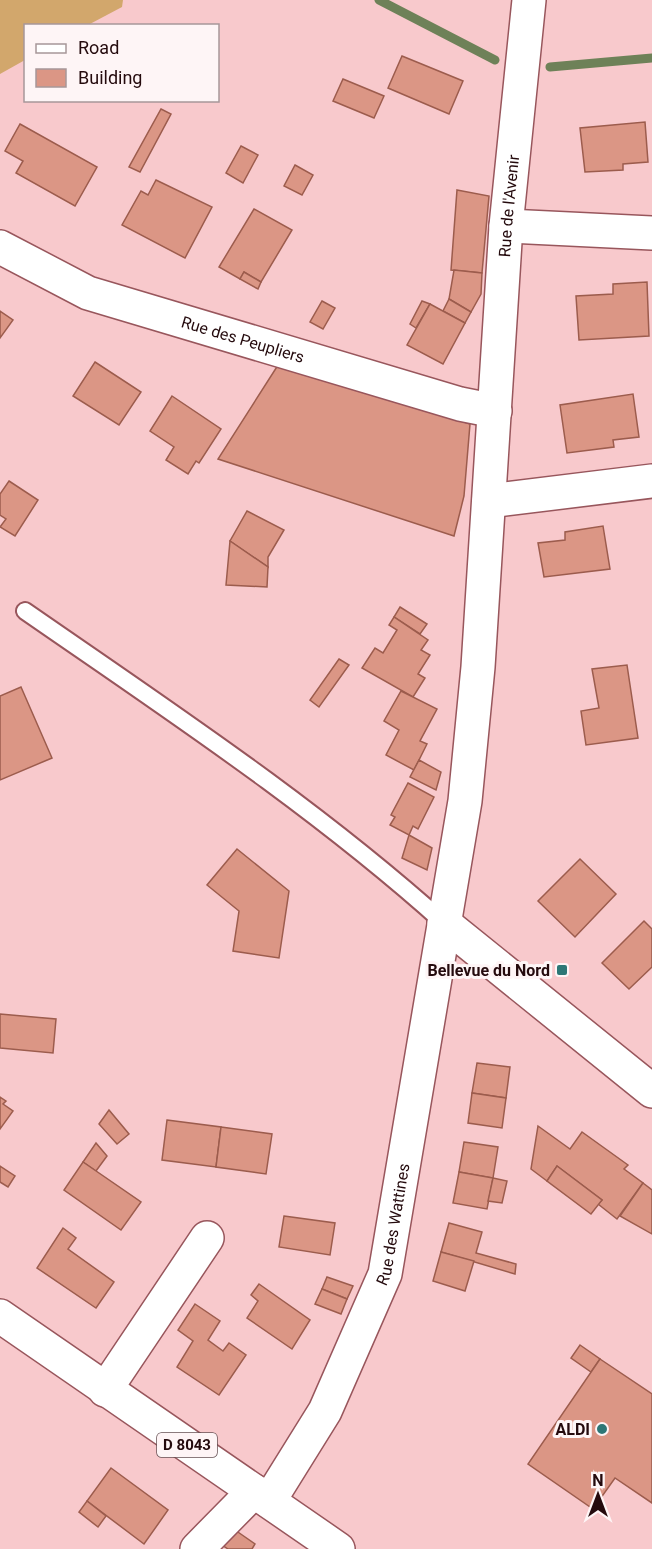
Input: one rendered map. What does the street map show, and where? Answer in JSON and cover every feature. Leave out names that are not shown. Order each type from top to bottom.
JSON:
[{"type":"street","name":"Rue de l'Avenir","points":[[489,501],[506,226],[529,0]]},
{"type":"street","points":[[506,226],[652,233]]},
{"type":"street","name":"Rue des Peupliers","points":[[0,246],[88,293],[460,404],[495,411]]},
{"type":"street","points":[[489,501],[652,481]]},
{"type":"street","name":"Rue des Wattines","points":[[197,1549],[262,1496],[324,1411],[385,1274],[466,789],[478,667],[489,501]]},
{"type":"street","points":[[444,923],[647,1077]]},
{"type":"street","points":[[105,1390],[207,1238]]},
{"type":"street","name":"D 8043","points":[[0,1316],[338,1549]]},
{"type":"lane","points":[[25,611],[185,721],[365,855],[444,923]]},
{"type":"shaded area","points":[[0,0],[123,0],[122,7],[90,24],[24,24],[24,61],[0,74]]},
{"type":"building","points":[[402,56],[463,81],[449,114],[388,88]]},
{"type":"building","points":[[343,79],[384,96],[374,118],[333,101]]},
{"type":"building","points":[[161,109],[171,114],[140,172],[129,167]]},
{"type":"building","points":[[645,122],[648,162],[623,164],[623,170],[585,172],[580,128]]},
{"type":"building","points":[[20,124],[97,167],[75,206],[16,173],[23,161],[5,151]]},
{"type":"building","points":[[241,146],[258,155],[243,183],[226,173]]},
{"type":"building","points":[[295,165],[313,175],[302,195],[284,186]]},
{"type":"building","points":[[156,180],[212,207],[185,258],[122,225],[141,191],[148,195]]},
{"type":"building","points":[[457,190],[489,196],[482,273],[451,270]]},
{"type":"building","points":[[254,209],[292,230],[261,282],[244,272],[240,279],[219,267]]},
{"type":"building","points":[[454,270],[482,273],[481,294],[471,312],[449,299]]},
{"type":"building","points":[[244,272],[261,282],[258,289],[240,279]]},
{"type":"building","points":[[647,282],[649,336],[579,340],[576,296],[613,294],[613,284]]},
{"type":"building","points":[[449,299],[471,312],[465,323],[443,311]]},
{"type":"building","points":[[322,301],[335,308],[323,329],[310,322]]},
{"type":"building","points":[[422,301],[430,304],[416,328],[410,324]]},
{"type":"building","points":[[430,304],[465,323],[443,364],[407,345]]},
{"type":"building","points":[[0,311],[13,320],[0,338]]},
{"type":"building","points":[[95,362],[141,392],[119,425],[73,396]]},
{"type":"building","points":[[280,362],[470,424],[464,496],[454,536],[218,459]]},
{"type":"building","points":[[633,394],[639,437],[613,440],[614,447],[567,453],[560,405]]},
{"type":"building","points":[[172,396],[221,429],[199,463],[196,461],[188,474],[166,460],[174,447],[150,431]]},
{"type":"building","points":[[9,481],[38,500],[15,536],[0,527],[6,519],[0,515],[0,494]]},
{"type":"building","points":[[247,511],[284,530],[268,557],[268,567],[230,541]]},
{"type":"building","points":[[603,526],[610,569],[544,577],[538,543],[565,540],[565,532]]},
{"type":"building","points":[[230,541],[268,567],[267,587],[226,585]]},
{"type":"building","points":[[400,607],[427,624],[420,634],[394,617]]},
{"type":"building","points":[[394,617],[428,640],[421,650],[430,655],[418,674],[425,678],[413,697],[362,668],[375,648],[383,653],[397,630],[389,625]]},
{"type":"building","points":[[339,659],[349,665],[319,707],[310,700]]},
{"type":"building","points":[[627,665],[638,738],[586,745],[581,711],[599,708],[592,669]]},
{"type":"building","points":[[21,687],[52,758],[0,780],[0,696]]},
{"type":"building","points":[[401,691],[437,709],[420,741],[427,744],[414,770],[386,755],[399,730],[384,721]]},
{"type":"building","points":[[419,760],[441,772],[436,790],[410,777]]},
{"type":"building","points":[[408,783],[434,797],[418,829],[413,826],[409,835],[390,825],[395,817],[391,815]]},
{"type":"building","points":[[409,835],[432,848],[427,870],[402,858]]},
{"type":"building","points":[[237,849],[289,891],[279,958],[233,951],[239,911],[207,885]]},
{"type":"building","points":[[580,859],[616,894],[575,937],[538,901]]},
{"type":"building","points":[[644,921],[652,929],[652,967],[629,989],[602,963]]},
{"type":"building","points":[[0,1014],[56,1019],[53,1053],[0,1048]]},
{"type":"building","points":[[477,1063],[510,1067],[506,1098],[472,1093]]},
{"type":"building","points":[[472,1093],[506,1098],[502,1128],[468,1123]]},
{"type":"building","points":[[0,1097],[6,1101],[3,1104],[13,1111],[0,1129]]},
{"type":"building","points":[[109,1110],[129,1134],[117,1144],[99,1124]]},
{"type":"building","points":[[167,1120],[221,1127],[216,1167],[162,1160]]},
{"type":"building","points":[[538,1126],[570,1149],[582,1132],[628,1165],[624,1169],[643,1183],[617,1219],[598,1204],[602,1200],[557,1166],[547,1181],[531,1169]]},
{"type":"building","points":[[221,1127],[272,1134],[266,1174],[216,1167]]},
{"type":"building","points":[[464,1142],[498,1147],[493,1178],[459,1172]]},
{"type":"building","points":[[96,1143],[107,1156],[96,1171],[83,1162]]},
{"type":"building","points":[[83,1162],[141,1202],[121,1230],[64,1190]]},
{"type":"building","points":[[0,1166],[15,1176],[8,1187],[0,1182]]},
{"type":"building","points":[[557,1166],[602,1200],[591,1214],[547,1181]]},
{"type":"building","points":[[459,1172],[493,1178],[487,1209],[453,1203]]},
{"type":"building","points":[[493,1178],[507,1181],[502,1203],[488,1201]]},
{"type":"building","points":[[643,1183],[652,1190],[652,1234],[620,1216]]},
{"type":"building","points":[[284,1216],[335,1223],[330,1255],[279,1247]]},
{"type":"building","points":[[449,1223],[482,1232],[476,1253],[516,1264],[515,1274],[441,1252]]},
{"type":"building","points":[[63,1228],[76,1238],[68,1249],[114,1282],[96,1308],[37,1268]]},
{"type":"building","points":[[441,1252],[474,1261],[465,1291],[433,1281]]},
{"type":"building","points":[[327,1277],[353,1286],[347,1299],[322,1289]]},
{"type":"building","points":[[259,1284],[310,1320],[292,1349],[247,1318],[258,1301],[251,1295]]},
{"type":"building","points":[[322,1289],[347,1299],[341,1314],[315,1304]]},
{"type":"building","points":[[195,1304],[220,1321],[208,1340],[223,1351],[229,1343],[246,1355],[219,1395],[177,1367],[193,1341],[178,1330]]},
{"type":"building","points":[[580,1345],[600,1359],[591,1372],[571,1358]]},
{"type":"building","name":"ALDI","points":[[600,1359],[652,1394],[652,1503],[615,1478],[593,1509],[528,1464]]},
{"type":"building","points":[[111,1468],[168,1510],[144,1544],[87,1501]]},
{"type":"building","points":[[87,1501],[106,1516],[98,1527],[79,1512]]},
{"type":"building","points":[[235,1530],[255,1544],[252,1549],[228,1549],[222,1545]]},
{"type":"waterway","points":[[379,0],[495,60]]},
{"type":"waterway","points":[[550,67],[652,58]]},
{"type":"place","name":"Bellevue du Nord","points":[[562,970]]},
{"type":"place","name":"ALDI","points":[[602,1429]]}]
